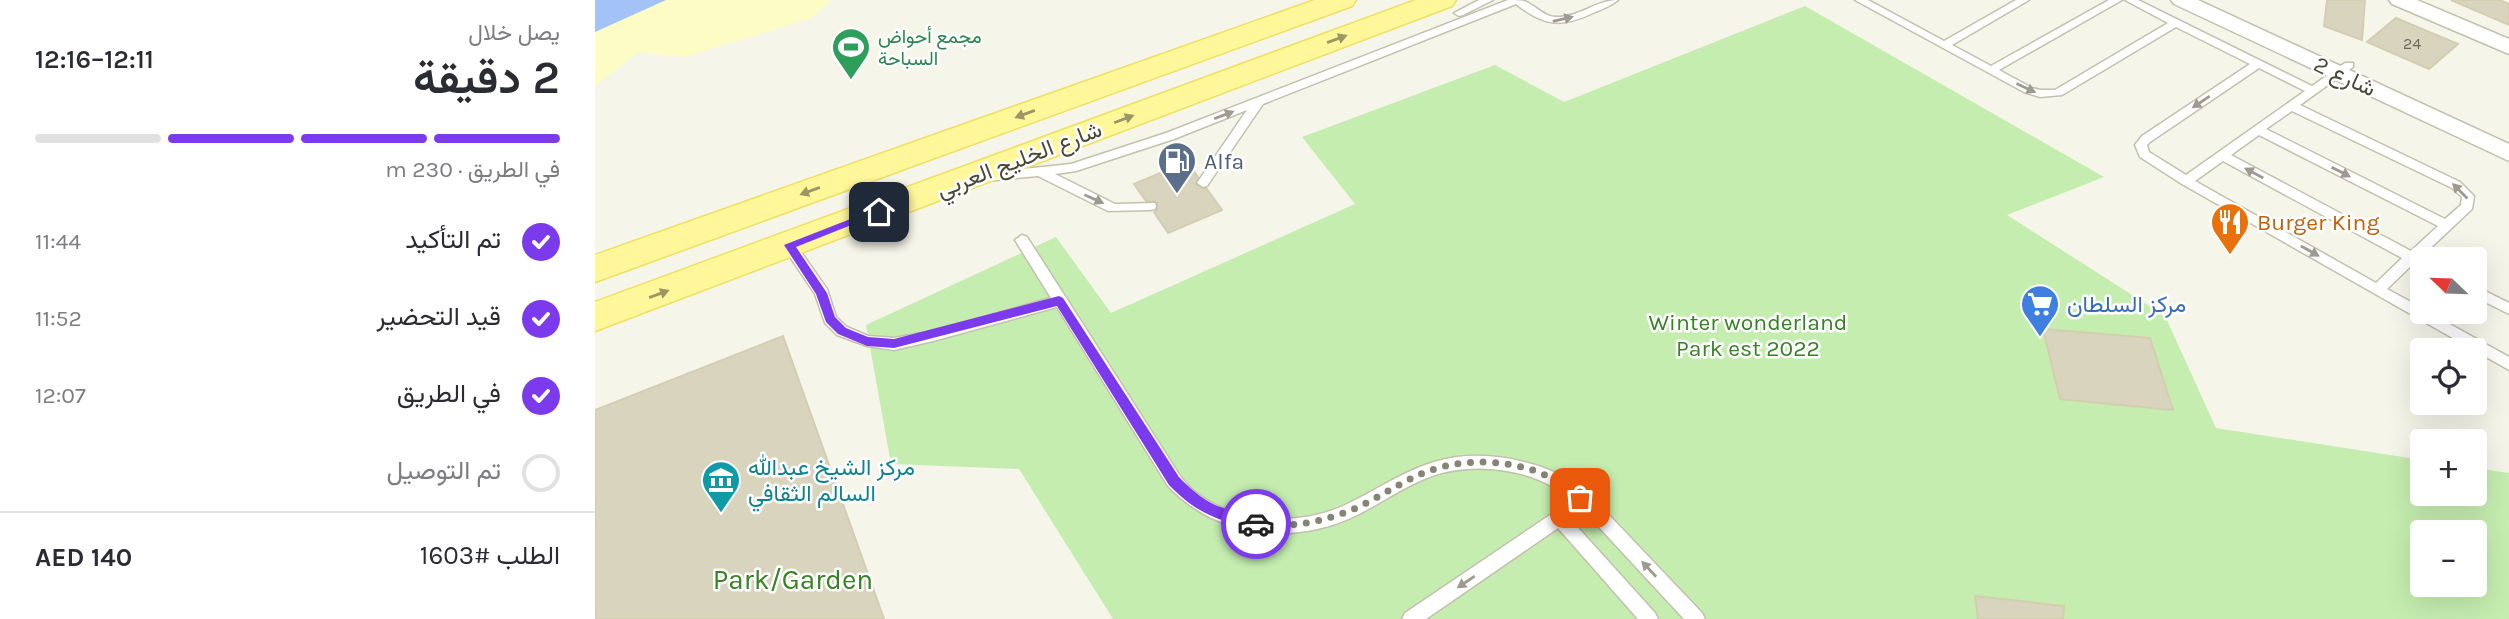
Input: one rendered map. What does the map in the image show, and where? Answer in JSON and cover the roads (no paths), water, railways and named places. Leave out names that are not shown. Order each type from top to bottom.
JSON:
[{"type":"main road","name":"شارع الخليج العربي","points":[[595,269],[1342,0]]},
{"type":"main road","name":"شارع الخليج العربي","points":[[595,317],[1442,0]]},
{"type":"street","name":"شارع 2","points":[[2181,0],[2509,138]]},
{"type":"street","name":"شارع 2","points":[[2209,0],[2509,153]]},
{"type":"street","points":[[2399,0],[2509,47]]},
{"type":"lane","points":[[1212,47],[1317,0]]},
{"type":"lane","points":[[1344,68],[1487,0]]},
{"type":"lane","points":[[970,178],[1043,173],[1072,168],[1170,136],[1517,0],[1536,16],[1554,22],[1566,20],[1613,0]]},
{"type":"lane","points":[[1860,0],[2034,92],[2058,93],[2175,23]]},
{"type":"lane","points":[[1944,45],[2024,0]]},
{"type":"lane","points":[[1991,70],[2117,0]]},
{"type":"lane","points":[[2130,0],[2313,91]]},
{"type":"lane","points":[[2258,64],[2143,142],[2141,150],[2147,158],[2509,364]]},
{"type":"lane","points":[[2186,181],[2344,69]]},
{"type":"lane","points":[[1203,183],[1259,101]]},
{"type":"lane","points":[[2292,106],[2456,185],[2463,191],[2469,202],[2428,247]]},
{"type":"lane","points":[[2258,131],[2447,225]]},
{"type":"lane","points":[[2223,156],[2410,256]]},
{"type":"lane","points":[[1043,173],[1113,208],[1150,206]]},
{"type":"lane","points":[[1022,240],[1174,481],[1192,500],[1217,514],[1245,523],[1277,526],[1311,523],[1343,513],[1423,473],[1472,462],[1509,465],[1545,474],[1566,485],[1580,498],[1585,512]]},
{"type":"lane","points":[[789,245],[822,293],[830,319],[842,331],[867,341],[894,344],[933,336],[1059,301]]},
{"type":"lane","points":[[2378,289],[2410,265]]},
{"type":"lane","points":[[2487,297],[2509,309]]},
{"type":"lane","points":[[1411,619],[1559,518],[1585,512],[1609,525],[1696,619]]},
{"type":"lane","points":[[1559,518],[1649,619]]},
{"type":"water","points":[[595,0],[666,0],[595,32]]},
{"type":"place","name":"مجمع أحواض السباحة","points":[[851,81]]},
{"type":"place","name":"Alfa","points":[[1177,195]]},
{"type":"place","name":"Burger King","points":[[2230,256]]},
{"type":"place","name":"مركز السلطان","points":[[2040,338]]},
{"type":"place","name":"مركز الشيخ عبدالله السالم الثقافي","points":[[721,514]]},
{"type":"park label","name":"Winter wonderland Park est 2022","points":[[1748,335]]},
{"type":"park label","name":"Park/Garden","points":[[793,579]]}]
